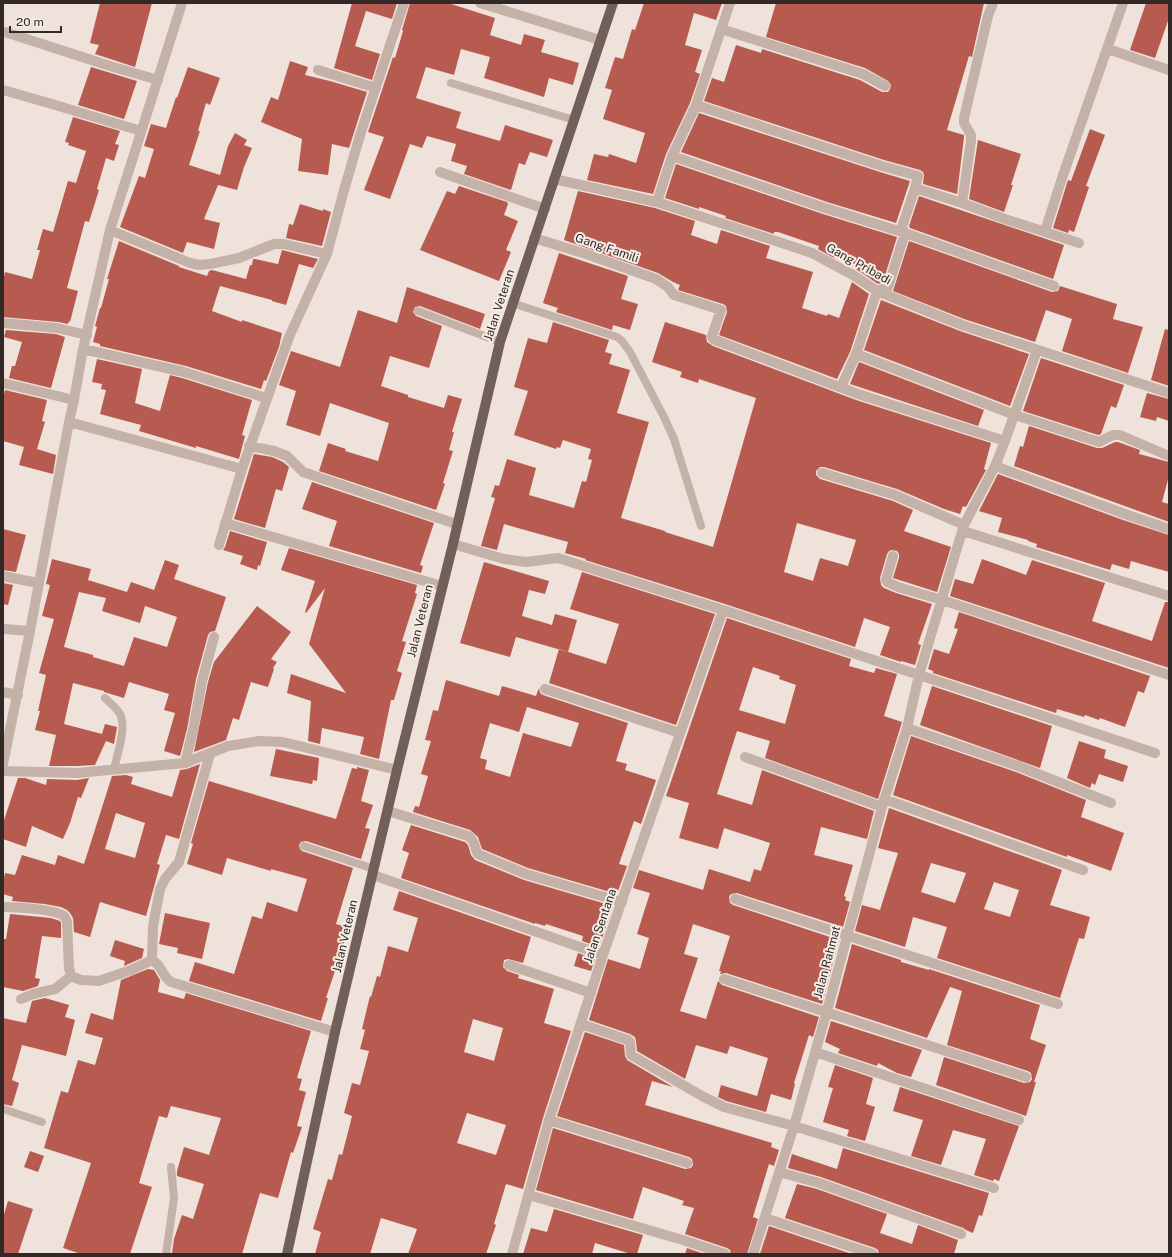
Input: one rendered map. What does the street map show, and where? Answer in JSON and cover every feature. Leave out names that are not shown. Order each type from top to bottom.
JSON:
[{"type":"main road","name":"Jalan Veteran","points":[[287,1254],[335,1032],[397,770],[453,544],[456,524],[500,342],[613,3]]},
{"type":"street","points":[[3,764],[5,743],[18,696],[83,348],[110,230],[182,3]]},
{"type":"street","points":[[219,545],[249,446],[266,398],[289,337],[327,254],[361,132],[404,3]]},
{"type":"street","points":[[480,3],[600,40]]},
{"type":"street","points":[[657,202],[672,156],[696,105],[720,29],[730,3]]},
{"type":"street","points":[[962,203],[972,141],[971,135],[964,122],[964,118],[988,16],[993,3]]},
{"type":"street","points":[[1045,232],[1062,178],[1123,3]]},
{"type":"street","points":[[720,29],[863,74],[885,86]]},
{"type":"street","points":[[5,32],[158,80]]},
{"type":"street","points":[[1108,49],[1169,70]]},
{"type":"street","points":[[318,70],[376,88]]},
{"type":"street","points":[[3,90],[141,131]]},
{"type":"street","points":[[696,105],[882,166],[918,176],[902,227],[905,233],[888,287],[877,291],[856,354],[841,387],[881,402],[1006,441]]},
{"type":"street","points":[[672,156],[825,208],[905,233],[1054,286]]},
{"type":"street","points":[[440,172],[545,209]]},
{"type":"street","name":"Gang Pribadi","points":[[554,179],[657,202],[812,253],[853,275],[877,291],[962,325],[1169,393]]},
{"type":"street","points":[[915,188],[1079,243]]},
{"type":"street","points":[[110,230],[190,263],[199,265],[239,258],[274,244],[284,244],[327,254]]},
{"type":"street","name":"Gang Famili","points":[[534,238],[656,279],[668,287],[674,295],[721,310],[712,336],[713,339],[841,387]]},
{"type":"street","points":[[3,323],[57,328],[87,335]]},
{"type":"street","points":[[83,348],[184,372],[266,398]]},
{"type":"street","name":"Jalan Rahmat","points":[[753,1254],[794,1126],[828,1012],[883,803],[907,728],[919,675],[964,528],[1006,441],[1037,350]]},
{"type":"street","points":[[856,354],[1015,415],[1099,442],[1112,435],[1120,435],[1169,456]]},
{"type":"street","points":[[3,383],[74,400]]},
{"type":"street","points":[[69,422],[242,469]]},
{"type":"street","points":[[249,446],[274,451],[287,456],[304,472],[456,524]]},
{"type":"street","points":[[995,466],[1169,529]]},
{"type":"street","points":[[822,473],[895,495],[964,528],[1169,596]]},
{"type":"street","points":[[226,523],[442,586]]},
{"type":"street","points":[[453,544],[504,559],[526,562],[558,558],[723,610],[1155,753]]},
{"type":"street","points":[[893,556],[886,580],[887,582],[898,587],[942,600],[1169,675]]},
{"type":"street","points":[[3,576],[38,583]]},
{"type":"street","name":"Jalan Sentana","points":[[512,1254],[549,1120],[603,955],[723,610]]},
{"type":"street","points":[[3,629],[30,631]]},
{"type":"street","points":[[185,763],[202,681],[214,637]]},
{"type":"street","points":[[546,689],[680,733]]},
{"type":"street","points":[[3,692],[18,696]]},
{"type":"street","points":[[907,728],[1018,766],[1111,803]]},
{"type":"street","points":[[3,771],[77,773],[185,763],[228,746],[258,741],[283,742],[397,770]]},
{"type":"street","points":[[152,960],[153,926],[160,889],[165,879],[179,862],[210,754]]},
{"type":"street","points":[[745,757],[1083,870]]},
{"type":"street","points":[[388,811],[468,836],[474,842],[476,852],[478,854],[526,874],[622,902]]},
{"type":"street","points":[[373,872],[603,955]]},
{"type":"street","points":[[735,899],[1058,1004]]},
{"type":"street","points":[[3,907],[31,908],[64,916],[67,922],[69,968],[71,976]]},
{"type":"street","points":[[71,976],[81,980],[99,981],[131,970],[152,960]]},
{"type":"street","points":[[152,960],[160,966],[167,979],[171,982],[335,1032]]},
{"type":"street","points":[[509,965],[591,993]]},
{"type":"street","points":[[21,999],[33,994],[55,989],[71,976]]},
{"type":"street","points":[[724,979],[1026,1077]]},
{"type":"street","points":[[581,1024],[628,1040],[630,1042],[632,1055],[702,1096],[724,1107],[794,1126],[994,1188]]},
{"type":"street","points":[[815,1052],[1019,1120]]},
{"type":"street","points":[[549,1120],[687,1163]]},
{"type":"street","points":[[779,1172],[819,1183],[961,1234]]},
{"type":"street","points":[[529,1196],[686,1241],[725,1254]]},
{"type":"street","points":[[765,1218],[873,1254]]},
{"type":"lane","points":[[451,83],[574,120]]},
{"type":"lane","points":[[512,303],[617,337],[622,340],[636,363],[674,439],[701,526]]},
{"type":"lane","points":[[418,311],[500,342]]},
{"type":"lane","points":[[106,698],[120,713],[122,721],[122,730],[114,770]]},
{"type":"lane","points":[[304,846],[373,872]]},
{"type":"lane","points":[[3,1109],[42,1122]]},
{"type":"lane","points":[[166,1254],[174,1198],[171,1167]]},
{"type":"building","points":[[100,3],[152,3],[135,67],[95,54],[99,45],[90,43]]},
{"type":"building","points":[[352,3],[397,3],[392,19],[366,11],[355,46],[380,54],[372,80],[334,68]]},
{"type":"building","points":[[410,3],[448,3],[495,18],[490,35],[521,45],[524,34],[545,40],[541,52],[579,63],[573,85],[549,78],[544,97],[484,78],[490,57],[461,49],[454,75],[426,67],[416,98],[461,112],[456,128],[500,141],[505,125],[553,140],[547,157],[530,152],[525,165],[519,163],[511,190],[464,174],[467,166],[451,161],[456,144],[427,136],[422,148],[410,144],[390,199],[364,190],[384,137],[368,132],[393,57],[395,58]]},
{"type":"building","points":[[644,3],[722,3],[716,20],[694,13],[685,45],[702,50],[695,72],[700,74],[690,103],[666,154],[653,194],[587,180],[594,154],[608,157],[609,154],[636,163],[645,133],[603,119],[612,90],[605,88],[615,57],[623,59],[632,29],[635,30]]},
{"type":"building","points":[[776,3],[984,3],[972,57],[969,56],[947,130],[964,135],[957,194],[923,184],[924,175],[920,170],[884,160],[704,101],[712,78],[724,82],[736,45],[761,53],[762,49],[860,80],[882,92],[888,92],[891,85],[888,81],[865,68],[766,37]]},
{"type":"building","points":[[1146,3],[1169,3],[1169,18],[1155,58],[1130,50]]},
{"type":"building","points":[[290,61],[308,67],[305,75],[367,92],[349,148],[332,144],[328,175],[298,171],[302,139],[261,122],[271,97],[278,100]]},
{"type":"building","points":[[91,67],[137,81],[124,119],[78,105]]},
{"type":"building","points":[[188,67],[220,78],[210,105],[206,103],[198,131],[200,131],[189,165],[220,175],[228,146],[235,133],[247,140],[244,145],[252,148],[237,190],[218,185],[204,219],[220,223],[214,249],[187,242],[183,253],[120,227],[139,176],[145,178],[154,149],[144,146],[151,124],[166,128]]},
{"type":"building","points":[[699,113],[910,181],[896,223],[827,202],[681,152]]},
{"type":"building","points":[[73,117],[120,131],[115,144],[119,145],[114,161],[106,158],[97,189],[99,190],[89,222],[85,221],[67,288],[78,291],[70,322],[69,321],[68,324],[3,317],[3,281],[5,272],[32,279],[40,250],[37,250],[43,229],[53,232],[68,181],[76,183],[86,151],[68,145],[69,143],[65,142]]},
{"type":"building","points":[[1090,129],[1105,135],[1086,186],[1089,187],[1074,232],[1069,230],[1068,233],[1053,228],[1068,180],[1071,181]]},
{"type":"building","points":[[978,140],[1021,154],[1004,212],[969,199]]},
{"type":"building","points":[[676,164],[823,214],[897,237],[883,282],[878,284],[856,269],[857,267],[854,266],[855,264],[832,257],[818,249],[819,246],[778,232],[774,232],[774,234],[725,218],[726,216],[699,207],[699,209],[665,198]]},
{"type":"building","points":[[459,186],[507,202],[508,204],[504,215],[518,221],[506,250],[511,252],[499,281],[420,250],[447,191],[455,194]]},
{"type":"building","points":[[578,191],[655,208],[695,221],[691,235],[717,244],[721,230],[770,246],[766,258],[813,272],[802,308],[827,316],[828,314],[839,318],[852,282],[869,294],[850,352],[837,379],[719,335],[727,312],[726,306],[723,304],[678,290],[680,285],[658,273],[564,240]]},
{"type":"building","points":[[919,196],[1064,245],[1053,279],[910,228],[909,226]]},
{"type":"building","points":[[300,204],[331,212],[322,246],[286,238],[289,224],[293,225]]},
{"type":"building","points":[[119,241],[179,267],[207,276],[209,271],[212,270],[246,279],[253,259],[278,264],[282,250],[318,259],[313,268],[299,264],[286,305],[220,286],[212,311],[242,322],[242,320],[282,333],[279,347],[266,381],[264,380],[261,389],[186,366],[100,346],[100,344],[93,342],[97,327],[95,326],[109,279],[107,279]]},
{"type":"building","points":[[909,241],[1052,292],[1058,291],[1060,286],[1117,304],[1113,319],[1143,327],[1128,373],[1062,351],[1072,319],[1046,310],[1035,342],[964,319],[893,291]]},
{"type":"building","points":[[559,253],[628,276],[621,299],[638,304],[630,330],[613,325],[612,330],[556,312],[558,308],[543,303]]},
{"type":"building","points":[[407,287],[485,314],[480,329],[420,306],[415,307],[413,312],[416,316],[442,326],[429,368],[390,356],[381,386],[408,395],[408,397],[444,408],[448,395],[462,399],[452,432],[454,432],[449,450],[453,451],[443,483],[445,484],[436,510],[319,471],[328,443],[346,449],[345,451],[378,461],[389,423],[330,403],[320,436],[286,425],[296,391],[279,385],[291,351],[340,367],[358,310],[397,323]]},
{"type":"building","points":[[881,300],[960,331],[1029,354],[1010,406],[864,350]]},
{"type":"building","points":[[553,322],[609,340],[605,352],[612,354],[609,364],[630,370],[617,413],[649,422],[621,518],[713,547],[756,398],[699,379],[698,383],[680,377],[682,372],[652,362],[665,322],[706,335],[707,342],[713,346],[856,400],[991,443],[984,469],[986,470],[966,507],[963,506],[960,514],[944,509],[897,489],[824,467],[820,467],[816,471],[816,475],[820,479],[893,501],[913,510],[904,531],[951,547],[937,592],[893,578],[899,554],[897,551],[892,550],[887,554],[880,578],[881,585],[884,588],[896,593],[932,604],[918,644],[921,645],[915,665],[880,655],[890,627],[864,618],[855,647],[565,553],[568,542],[504,524],[497,550],[481,546],[495,498],[491,497],[495,485],[499,486],[507,459],[536,468],[529,495],[574,508],[582,481],[586,482],[592,460],[588,459],[591,449],[563,440],[560,448],[557,447],[556,449],[514,435],[528,391],[514,387],[528,338],[547,343]],"holes":[[[797,523],[856,540],[848,566],[820,558],[813,581],[784,572]]]},
{"type":"building","points":[[1165,329],[1169,330],[1169,386],[1151,380]]},
{"type":"building","points":[[6,330],[56,334],[65,337],[51,388],[9,378],[12,366],[15,366],[22,342],[4,337]]},
{"type":"building","points":[[1041,358],[1124,385],[1116,408],[1111,406],[1101,434],[1098,435],[1023,411]]},
{"type":"building","points":[[97,359],[142,369],[135,403],[160,411],[170,375],[252,400],[242,435],[245,436],[239,459],[139,431],[141,425],[100,414],[106,390],[101,389],[102,384],[92,382]]},
{"type":"building","points":[[859,362],[984,410],[978,426],[850,384]]},
{"type":"building","points":[[5,390],[47,400],[42,421],[45,422],[37,449],[56,455],[53,474],[19,465],[24,447],[3,441],[3,399]]},
{"type":"building","points":[[1147,393],[1169,399],[1169,421],[1157,417],[1156,421],[1140,417]]},
{"type":"building","points":[[1029,426],[1097,448],[1102,448],[1118,442],[1140,450],[1139,454],[1169,462],[1169,476],[1162,502],[1169,504],[1169,522],[1014,466],[1020,446],[1023,447]]},
{"type":"building","points":[[254,454],[272,457],[283,462],[289,467],[282,491],[276,489],[265,528],[234,519]]},
{"type":"building","points":[[998,474],[1123,520],[1169,535],[1169,572],[1131,561],[1129,569],[1112,564],[1110,570],[1036,547],[1037,544],[1028,540],[998,532],[1002,518],[979,511]]},
{"type":"building","points":[[312,482],[434,523],[420,565],[423,566],[421,573],[329,546],[337,521],[302,509]]},
{"type":"building","points":[[3,529],[26,535],[16,572],[3,570]]},
{"type":"building","points":[[230,531],[267,542],[260,566],[258,565],[257,570],[240,564],[243,556],[223,550]]},
{"type":"building","points":[[289,548],[417,585],[415,593],[417,594],[402,641],[406,642],[397,671],[402,673],[394,700],[391,700],[379,759],[360,754],[364,737],[322,728],[320,744],[308,741],[311,701],[287,693],[291,674],[346,693],[309,644],[325,588],[306,613],[305,612],[315,581],[281,570]]},
{"type":"building","points":[[52,559],[91,569],[88,580],[127,592],[131,582],[154,590],[165,560],[179,565],[174,579],[226,597],[215,631],[210,632],[208,635],[196,679],[187,729],[180,756],[164,751],[175,713],[164,710],[169,694],[129,682],[124,698],[73,683],[64,724],[102,734],[105,724],[117,727],[114,744],[106,741],[95,765],[49,766],[56,735],[35,730],[46,675],[39,673],[54,619],[42,616],[50,585],[46,584]],"holes":[[[79,592],[106,598],[102,611],[140,623],[145,606],[177,617],[167,647],[134,637],[124,666],[64,647]]]},
{"type":"building","points":[[982,559],[1026,575],[1032,560],[1105,583],[1092,621],[1152,641],[1165,602],[1169,602],[1169,668],[950,596],[955,579],[973,584]]},
{"type":"building","points":[[484,562],[549,581],[545,594],[529,590],[522,616],[552,625],[555,614],[577,620],[568,652],[516,637],[510,657],[460,643]]},
{"type":"building","points":[[582,572],[715,614],[676,725],[549,683],[559,649],[606,664],[619,624],[570,609]]},
{"type":"building","points":[[3,583],[13,585],[8,605],[3,604]]},
{"type":"building","points":[[257,606],[291,632],[271,659],[277,662],[273,668],[274,669],[268,687],[251,682],[239,720],[233,718],[226,740],[194,752],[208,682],[214,662]]},
{"type":"building","points":[[959,612],[1150,676],[1144,693],[1138,691],[1125,727],[1100,718],[1099,720],[1085,715],[1084,717],[1057,709],[1056,713],[933,673],[933,671],[928,669],[934,649],[949,654],[958,629],[954,628]]},
{"type":"building","points":[[727,618],[851,659],[849,666],[874,673],[876,668],[897,674],[884,716],[902,722],[878,799],[765,758],[770,741],[737,731],[717,794],[752,805],[762,770],[874,811],[867,839],[821,827],[814,855],[853,865],[844,896],[846,897],[845,900],[850,902],[843,927],[737,893],[731,894],[729,897],[730,903],[733,905],[839,940],[822,1004],[726,973],[720,974],[721,971],[719,971],[730,936],[693,924],[684,954],[698,958],[680,1011],[706,1019],[718,981],[722,985],[819,1017],[813,1037],[809,1035],[794,1083],[791,1100],[771,1094],[766,1112],[726,1101],[718,1097],[721,1085],[757,1096],[768,1058],[730,1046],[727,1054],[696,1045],[685,1079],[637,1051],[635,1037],[589,1020],[608,959],[640,969],[649,938],[637,934],[650,893],[633,888],[639,870],[703,890],[709,869],[750,882],[754,869],[761,871],[770,843],[724,828],[718,849],[679,838],[689,803],[666,796]],"holes":[[[753,667],[780,676],[779,679],[796,685],[785,724],[739,710]]]},
{"type":"building","points":[[446,680],[499,696],[502,686],[536,696],[539,688],[540,693],[543,695],[628,723],[616,761],[627,764],[625,770],[656,780],[641,824],[634,821],[619,864],[627,866],[617,894],[528,868],[482,849],[478,837],[470,830],[413,812],[415,806],[419,807],[428,776],[421,774],[431,741],[425,740],[433,710],[438,711]],"holes":[[[527,707],[579,723],[571,747],[523,733],[510,777],[485,769],[487,760],[480,758],[490,723],[519,732]]]},
{"type":"building","points":[[932,686],[1052,726],[1040,768],[920,725]]},
{"type":"building","points":[[911,736],[1016,772],[1086,800],[1081,817],[1124,833],[1111,871],[1067,855],[1067,857],[893,795]]},
{"type":"building","points":[[1079,741],[1106,750],[1104,758],[1128,766],[1123,782],[1099,774],[1095,785],[1092,783],[1090,788],[1067,778]]},
{"type":"building","points":[[276,749],[319,758],[317,781],[313,780],[312,784],[270,776]]},
{"type":"building","points":[[200,764],[179,839],[166,835],[157,864],[160,865],[146,916],[100,902],[90,937],[74,932],[73,918],[67,910],[61,907],[12,901],[13,897],[3,894],[5,873],[15,875],[22,855],[55,865],[58,855],[84,864],[112,776],[126,775],[133,777],[131,784],[172,797],[180,770]],"holes":[[[116,813],[145,823],[135,858],[105,849]]]},
{"type":"building","points":[[357,767],[369,770],[361,801],[373,805],[365,828],[370,829],[361,859],[306,841],[301,842],[299,845],[302,851],[353,868],[336,924],[349,928],[326,998],[328,998],[321,1021],[189,981],[195,962],[234,974],[252,916],[262,919],[267,902],[297,912],[307,879],[271,869],[271,871],[227,858],[222,875],[187,864],[193,844],[191,843],[212,770],[209,781],[336,819],[352,768],[357,769]]},
{"type":"building","points":[[18,778],[25,778],[46,785],[47,779],[77,780],[89,778],[81,798],[78,797],[70,823],[63,839],[32,826],[26,847],[3,839],[3,823]]},
{"type":"building","points":[[889,808],[1062,870],[1050,905],[1090,917],[1084,939],[1079,938],[1060,998],[937,958],[947,927],[913,917],[905,947],[855,931],[862,905],[880,910],[898,853],[878,848]],"holes":[[[931,863],[966,873],[955,903],[921,892]],[[994,882],[1019,890],[1010,917],[984,909]]]},
{"type":"building","points":[[411,825],[465,842],[475,860],[524,880],[613,906],[599,947],[582,941],[583,936],[546,924],[545,926],[535,924],[401,878],[409,853],[402,850]]},
{"type":"building","points":[[399,891],[531,937],[523,963],[508,959],[504,960],[503,967],[507,971],[519,975],[518,978],[554,989],[544,1023],[571,1031],[543,1118],[523,1189],[506,1184],[494,1224],[496,1225],[486,1254],[408,1254],[417,1229],[381,1218],[370,1254],[315,1254],[321,1232],[313,1229],[328,1179],[332,1180],[339,1154],[342,1155],[352,1116],[344,1113],[352,1083],[360,1085],[369,1051],[360,1049],[365,1030],[362,1029],[370,996],[371,997],[377,976],[380,977],[388,946],[408,952],[418,918],[393,910]],"holes":[[[473,1019],[503,1028],[494,1061],[464,1052]],[[467,1113],[506,1125],[496,1155],[457,1143]]]},
{"type":"building","points":[[165,913],[210,923],[202,959],[177,953],[178,948],[159,944]]},
{"type":"building","points":[[10,914],[51,918],[60,921],[61,923],[61,938],[42,936],[35,978],[40,979],[38,986],[23,991],[3,987],[3,939],[6,939]]},
{"type":"building","points":[[115,940],[144,949],[142,958],[124,966],[125,961],[110,956]]},
{"type":"building","points":[[852,944],[901,960],[901,962],[929,969],[1040,1005],[1030,1039],[1046,1045],[1034,1082],[1036,1082],[1026,1116],[936,1085],[944,1057],[1024,1083],[1030,1082],[1032,1079],[1031,1073],[1028,1071],[947,1045],[962,991],[950,987],[927,1038],[835,1008]]},
{"type":"building","points":[[578,953],[595,959],[591,971],[574,966]]},
{"type":"building","points":[[148,969],[154,970],[160,980],[158,992],[184,999],[186,993],[311,1031],[297,1078],[302,1079],[299,1090],[306,1092],[297,1126],[302,1127],[293,1153],[291,1152],[278,1198],[260,1193],[242,1254],[172,1254],[174,1239],[182,1215],[193,1219],[204,1184],[177,1176],[184,1147],[209,1155],[221,1118],[171,1106],[167,1118],[159,1116],[139,1183],[152,1187],[130,1254],[81,1254],[63,1248],[91,1163],[44,1148],[61,1091],[68,1093],[78,1060],[95,1065],[103,1038],[85,1033],[91,1013],[113,1020],[121,980]]},
{"type":"building","points":[[45,998],[69,1005],[65,1017],[75,1020],[66,1056],[22,1045],[12,1080],[19,1083],[12,1106],[3,1104],[3,1018],[26,1023],[32,1001]]},
{"type":"building","points":[[831,1021],[922,1050],[911,1077],[897,1073],[878,1063],[877,1066],[838,1053],[840,1049],[825,1042]]},
{"type":"building","points":[[585,1032],[624,1045],[627,1060],[673,1087],[652,1081],[645,1105],[772,1143],[771,1147],[779,1150],[774,1166],[769,1164],[753,1217],[758,1219],[747,1254],[731,1254],[730,1250],[727,1248],[685,1234],[694,1208],[682,1205],[684,1201],[643,1187],[633,1219],[536,1190],[553,1128],[685,1169],[691,1168],[693,1165],[692,1159],[689,1157],[557,1116]]},
{"type":"building","points":[[835,1065],[873,1078],[866,1104],[875,1107],[865,1141],[847,1136],[849,1130],[823,1122],[833,1088],[828,1087]]},
{"type":"building","points":[[900,1087],[1019,1126],[999,1181],[994,1179],[993,1181],[974,1175],[986,1139],[953,1130],[941,1165],[911,1156],[923,1120],[893,1111]]},
{"type":"building","points":[[843,1148],[989,1193],[982,1216],[979,1215],[973,1233],[963,1228],[821,1177],[788,1168],[792,1154],[837,1169]]},
{"type":"building","points":[[30,1151],[44,1156],[38,1172],[24,1167]]},
{"type":"building","points":[[797,1184],[817,1189],[887,1214],[880,1233],[912,1244],[918,1225],[958,1240],[954,1254],[879,1254],[878,1250],[875,1248],[785,1218]]},
{"type":"building","points":[[8,1201],[33,1209],[18,1254],[3,1254],[3,1218]]},
{"type":"building","points":[[554,1209],[643,1235],[637,1254],[631,1254],[595,1243],[592,1254],[523,1254],[531,1228],[547,1232]]},
{"type":"building","points":[[769,1226],[852,1254],[760,1254]]},
{"type":"building","points":[[687,1248],[704,1254],[685,1254]]}]
